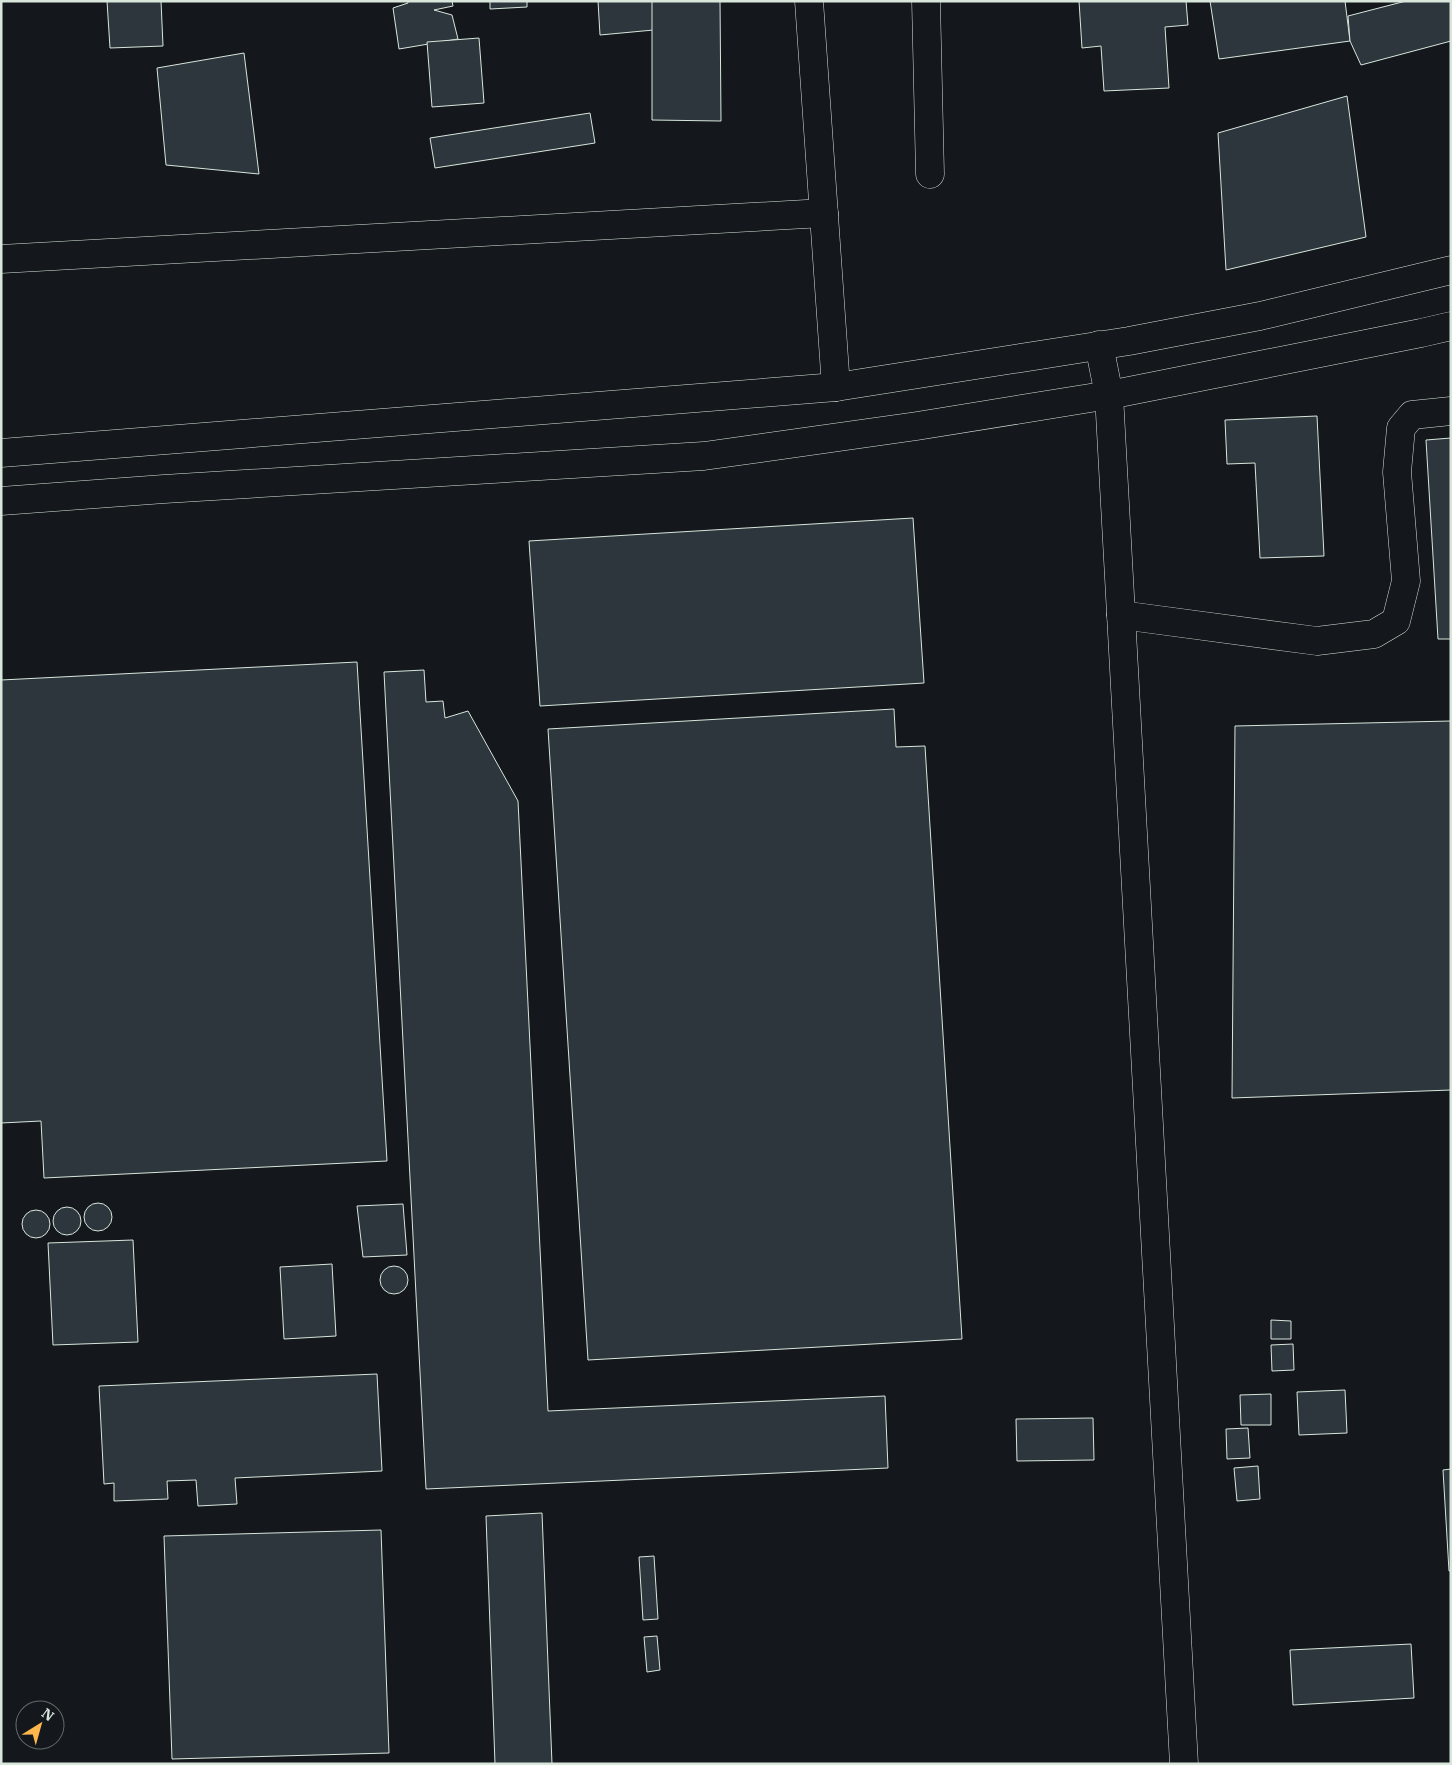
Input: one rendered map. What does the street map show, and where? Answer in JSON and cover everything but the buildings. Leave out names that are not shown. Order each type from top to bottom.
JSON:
[{"type":"main road","points":[[809,1],[836,387]]},
{"type":"main road","points":[[926,1],[930,174]]},
{"type":"main road","points":[[1,259],[824,213]]},
{"type":"main road","points":[[1,453],[836,387],[1099,345],[1260,316],[1451,270]]},
{"type":"main road","points":[[1,501],[164,489],[704,456],[917,426],[1109,395],[1451,326]]},
{"type":"main road","points":[[1099,345],[1109,395],[1184,1764]]},
{"type":"main road","points":[[1121,615],[1317,641],[1374,634],[1396,621],[1406,581],[1397,472],[1400,428],[1412,415],[1451,412]]}]
